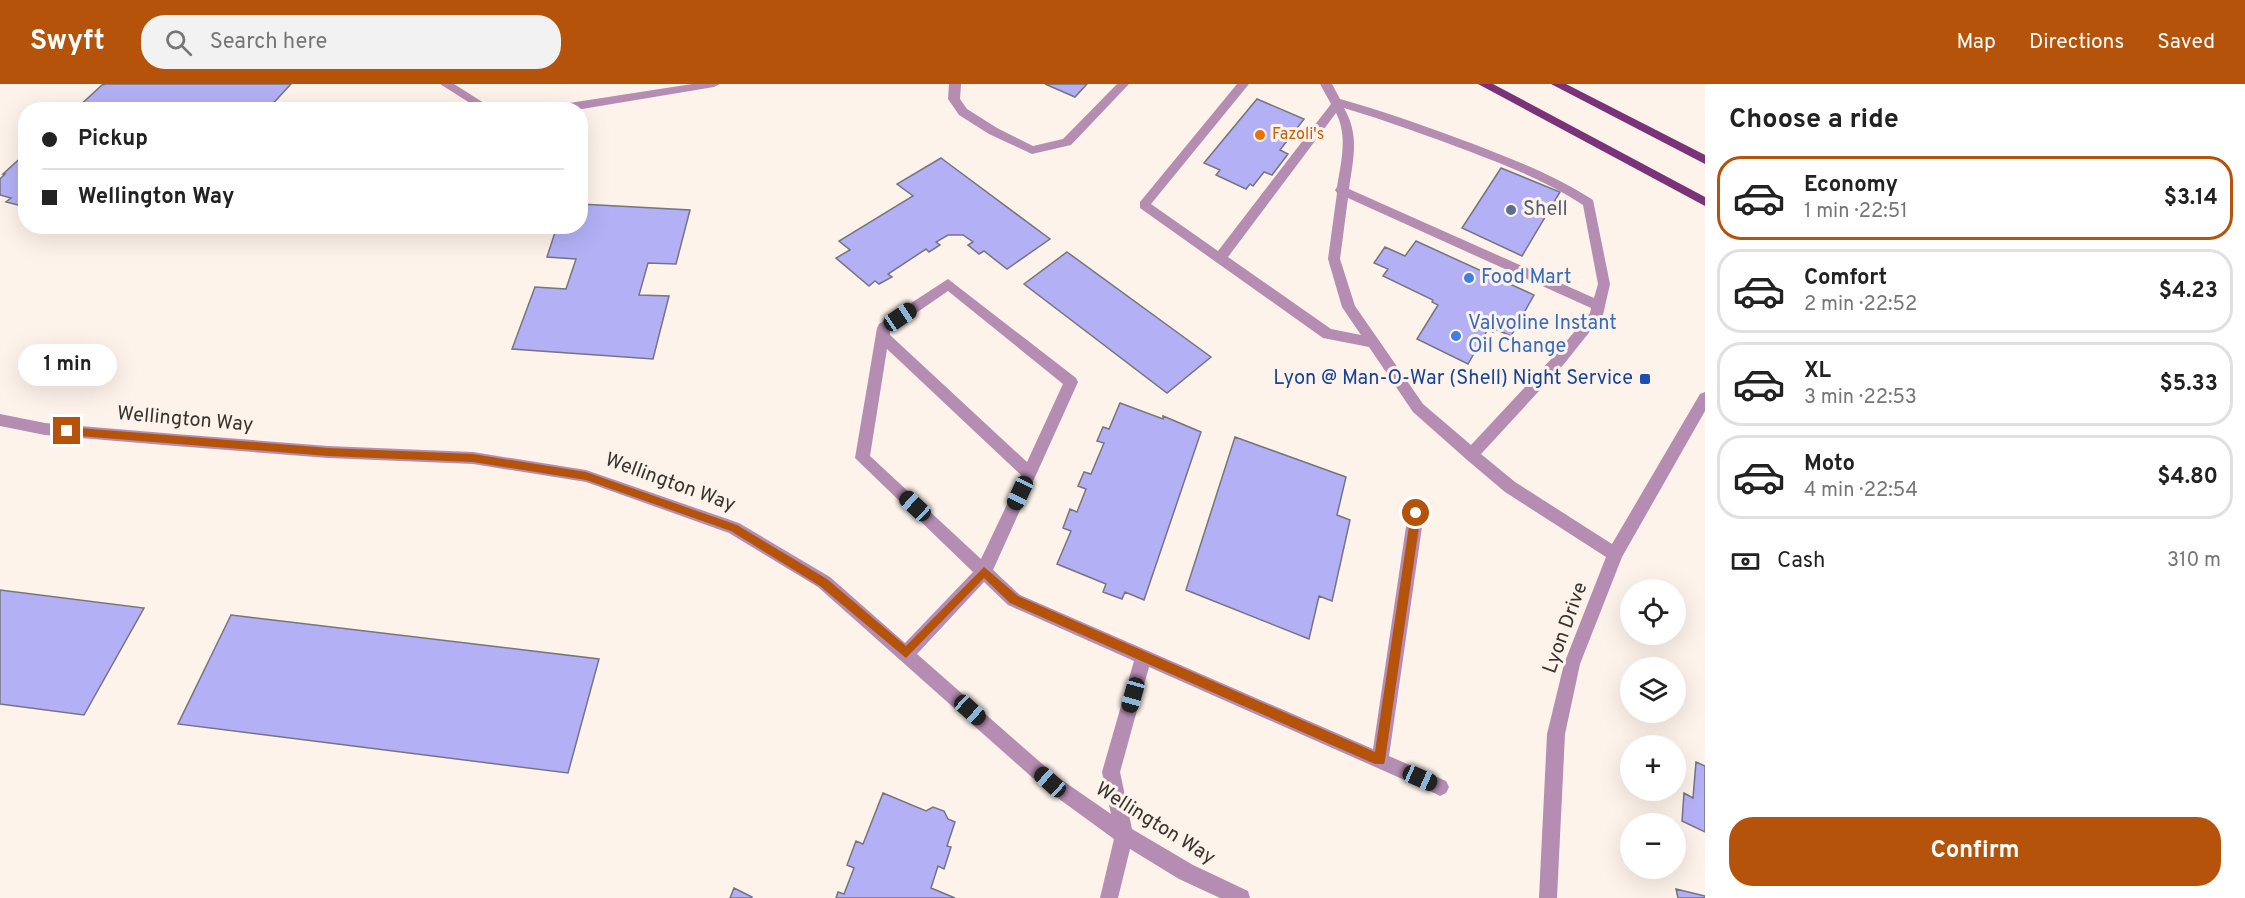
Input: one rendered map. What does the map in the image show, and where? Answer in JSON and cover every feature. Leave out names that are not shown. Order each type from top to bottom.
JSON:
[{"type":"main road","points":[[1484,84],[1705,202]]},
{"type":"main road","points":[[1557,84],[1705,160]]},
{"type":"street","points":[[446,84],[476,102]]},
{"type":"street","points":[[588,104],[714,84]]},
{"type":"street","points":[[955,84],[954,99],[963,112],[993,132],[1032,150],[1067,142],[1123,84]]},
{"type":"street","points":[[1243,84],[1144,205],[1328,334],[1372,342]]},
{"type":"street","points":[[1326,84],[1338,102],[1347,123],[1349,144],[1341,190],[1334,259],[1349,308],[1418,408],[1510,487],[1616,555]]},
{"type":"street","points":[[1220,258],[1338,102]]},
{"type":"street","points":[[1338,102],[1413,125],[1495,156],[1560,183],[1589,203],[1604,284],[1596,315],[1559,360],[1471,455]]},
{"type":"street","points":[[1341,190],[1599,306]]},
{"type":"street","points":[[906,653],[984,571],[1071,382],[948,284],[884,328],[862,458],[984,571],[1014,600],[1440,787]]},
{"type":"street","points":[[882,336],[1029,473]]},
{"type":"street","name":"Lyon Drive","points":[[1548,898],[1556,734],[1572,664],[1616,555],[1705,398]]},
{"type":"street","name":"Wellington Way","points":[[0,420],[45,429],[164,439],[328,452],[473,458],[586,476],[734,528],[824,582],[1050,782],[1124,835],[1186,872],[1241,898]]},
{"type":"street","points":[[1380,760],[1416,513]]},
{"type":"street","points":[[1109,898],[1124,835],[1111,772],[1144,656]]},
{"type":"building","points":[[291,84],[274,102],[84,102],[102,85]]},
{"type":"building","points":[[1045,84],[1087,84],[1075,97]]},
{"type":"building","name":"Fazoli's","points":[[1257,99],[1304,119],[1280,150],[1288,154],[1272,175],[1264,172],[1253,186],[1250,184],[1246,189],[1216,175],[1220,170],[1204,163]]},
{"type":"building","points":[[941,158],[1050,239],[1007,269],[984,251],[979,254],[968,245],[973,242],[963,235],[948,235],[936,242],[940,245],[929,252],[926,249],[888,274],[892,277],[879,284],[875,281],[869,286],[836,258],[850,250],[839,241],[913,196],[897,184]]},
{"type":"building","points":[[18,160],[18,205],[6,202],[11,198],[0,195],[0,179],[5,174],[3,174]]},
{"type":"building","name":"Shell","points":[[1501,168],[1560,192],[1522,256],[1462,228]]},
{"type":"building","points":[[588,204],[690,210],[676,264],[648,263],[639,295],[669,296],[653,359],[512,349],[535,287],[566,289],[576,259],[547,257],[554,234],[588,234]]},
{"type":"building","points":[[1416,241],[1534,295],[1511,336],[1495,329],[1493,332],[1488,329],[1468,364],[1417,339],[1438,305],[1432,302],[1433,300],[1383,276],[1388,269],[1374,263],[1385,247],[1405,256]]},
{"type":"building","points":[[1067,252],[1211,357],[1167,393],[1024,284]]},
{"type":"building","points":[[1120,403],[1163,419],[1163,416],[1201,432],[1144,600],[1125,592],[1122,599],[1103,592],[1106,584],[1057,564],[1071,531],[1063,528],[1070,509],[1077,512],[1086,489],[1078,486],[1084,472],[1091,474],[1104,443],[1097,441],[1103,427],[1109,429]]},
{"type":"building","points":[[1235,437],[1346,477],[1337,515],[1350,520],[1332,601],[1319,596],[1309,639],[1186,590]]},
{"type":"building","points":[[0,590],[144,608],[84,715],[0,704]]},
{"type":"building","points":[[231,615],[599,659],[568,773],[178,724]]},
{"type":"building","points":[[1696,762],[1705,766],[1705,832],[1686,823],[1686,813],[1683,813],[1683,801],[1686,801],[1686,794],[1693,798]]},
{"type":"building","points":[[883,793],[926,811],[933,807],[944,811],[948,819],[955,822],[947,846],[951,847],[944,869],[938,866],[931,888],[955,898],[836,898],[838,892],[844,894],[854,868],[847,865],[856,841],[863,844]]},
{"type":"building","points":[[734,888],[752,897],[730,898]]},
{"type":"building","points":[[1676,889],[1705,896],[1705,898],[1678,898]]},
{"type":"place","name":"Fazoli's","points":[[1260,135]]},
{"type":"place","name":"Shell","points":[[1511,210]]},
{"type":"place","name":"Food Mart","points":[[1469,278]]},
{"type":"place","name":"Valvoline Instant Oil Change","points":[[1456,336]]},
{"type":"place","name":"Lyon @ Man-O-War (Shell) Night Service","points":[[1645,379]]},
{"type":"route","points":[[67,431],[328,452],[473,458],[586,476],[734,528],[824,582],[906,653],[984,571],[1014,600],[1380,760],[1416,513]]}]
